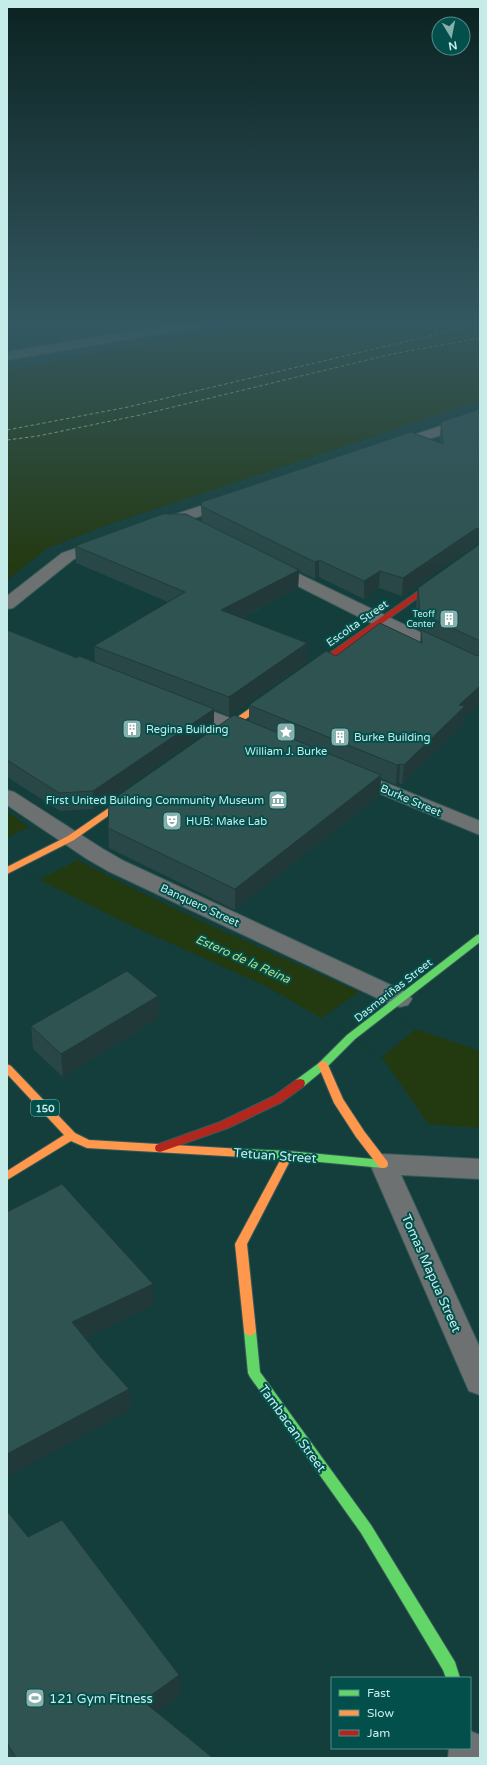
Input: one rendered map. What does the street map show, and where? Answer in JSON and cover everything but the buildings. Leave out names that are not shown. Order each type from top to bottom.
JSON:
[{"type":"street","points":[[382,450],[480,417]]},
{"type":"street","points":[[150,528],[243,496]]},
{"type":"street","points":[[178,519],[199,529]]},
{"type":"street","points":[[7,604],[68,556],[115,540]]},
{"type":"street","name":"Escolta Street","points":[[303,675],[480,550]]},
{"type":"street","points":[[255,558],[381,621],[480,668]]},
{"type":"street","points":[[213,739],[284,689]]},
{"type":"street","points":[[166,699],[268,740]]},
{"type":"street","name":"Burke Street","points":[[339,770],[480,829]]},
{"type":"street","points":[[7,871],[64,842],[142,788]]},
{"type":"street","name":"Banquero Street","points":[[7,796],[64,842],[95,854],[116,866],[394,1005]]},
{"type":"street","name":"Dasmariñas Street","points":[[160,1148],[224,1125],[278,1099],[323,1065],[351,1037],[480,937]]},
{"type":"street","points":[[323,1065],[338,1100],[360,1134],[383,1164]]},
{"type":"street","name":"150","points":[[7,1068],[71,1136]]},
{"type":"street","points":[[7,1176],[71,1136]]},
{"type":"street","name":"Tetuan Street","points":[[71,1136],[87,1144],[288,1155],[383,1164],[480,1169]]},
{"type":"street","name":"Tambacan Street","points":[[288,1155],[241,1244],[254,1373],[366,1528],[450,1667],[453,1677]]},
{"type":"street","name":"Tomas Mapua Street","points":[[383,1164],[480,1382]]},
{"type":"water","points":[[7,405],[467,405],[110,524],[46,549],[7,580]]},
{"type":"water","name":"Estero de la Reina","points":[[7,812],[78,860],[114,879],[196,919],[359,992],[416,1029],[480,1051],[480,1128],[428,1124],[382,1057],[321,1018],[264,985],[132,926],[39,880],[7,859]]},
{"type":"pier","points":[[29,827],[78,860],[39,880],[7,859],[7,838]]},
{"type":"pier","points":[[359,992],[416,1029],[382,1057],[321,1018]]},
{"type":"ferry route","points":[[7,430],[135,405]]},
{"type":"ferry route","points":[[7,440],[38,436],[180,405]]},
{"type":"traffic: fast","points":[[300,1083],[323,1065],[351,1037],[480,937]]},
{"type":"traffic: fast","points":[[242,1153],[288,1155],[383,1164]]},
{"type":"traffic: fast","points":[[250,1331],[254,1373],[366,1529],[450,1667],[453,1677]]},
{"type":"traffic: slow","points":[[218,735],[273,696]]},
{"type":"traffic: slow","points":[[7,871],[71,838],[132,795]]},
{"type":"traffic: slow","points":[[323,1065],[338,1100],[360,1134],[383,1164]]},
{"type":"traffic: slow","points":[[7,1068],[71,1136],[7,1176]]},
{"type":"traffic: slow","points":[[71,1136],[87,1144],[242,1153]]},
{"type":"traffic: slow","points":[[250,1331],[241,1244],[288,1155]]},
{"type":"traffic: jam","points":[[310,671],[480,550]]},
{"type":"traffic: jam","points":[[160,1148],[224,1125],[278,1099],[300,1083]]},
{"type":"place","name":"Teoff Center","points":[[449,619]]},
{"type":"place","name":"Regina Building","points":[[132,729]]},
{"type":"place","name":"William J. Burke","points":[[286,732]]},
{"type":"place","name":"Burke Building","points":[[340,737]]},
{"type":"place","name":"First United Building Community Museum","points":[[278,800]]},
{"type":"place","name":"HUB: Make Lab","points":[[172,821]]},
{"type":"place","name":"121 Gym Fitness","points":[[35,1698]]}]
